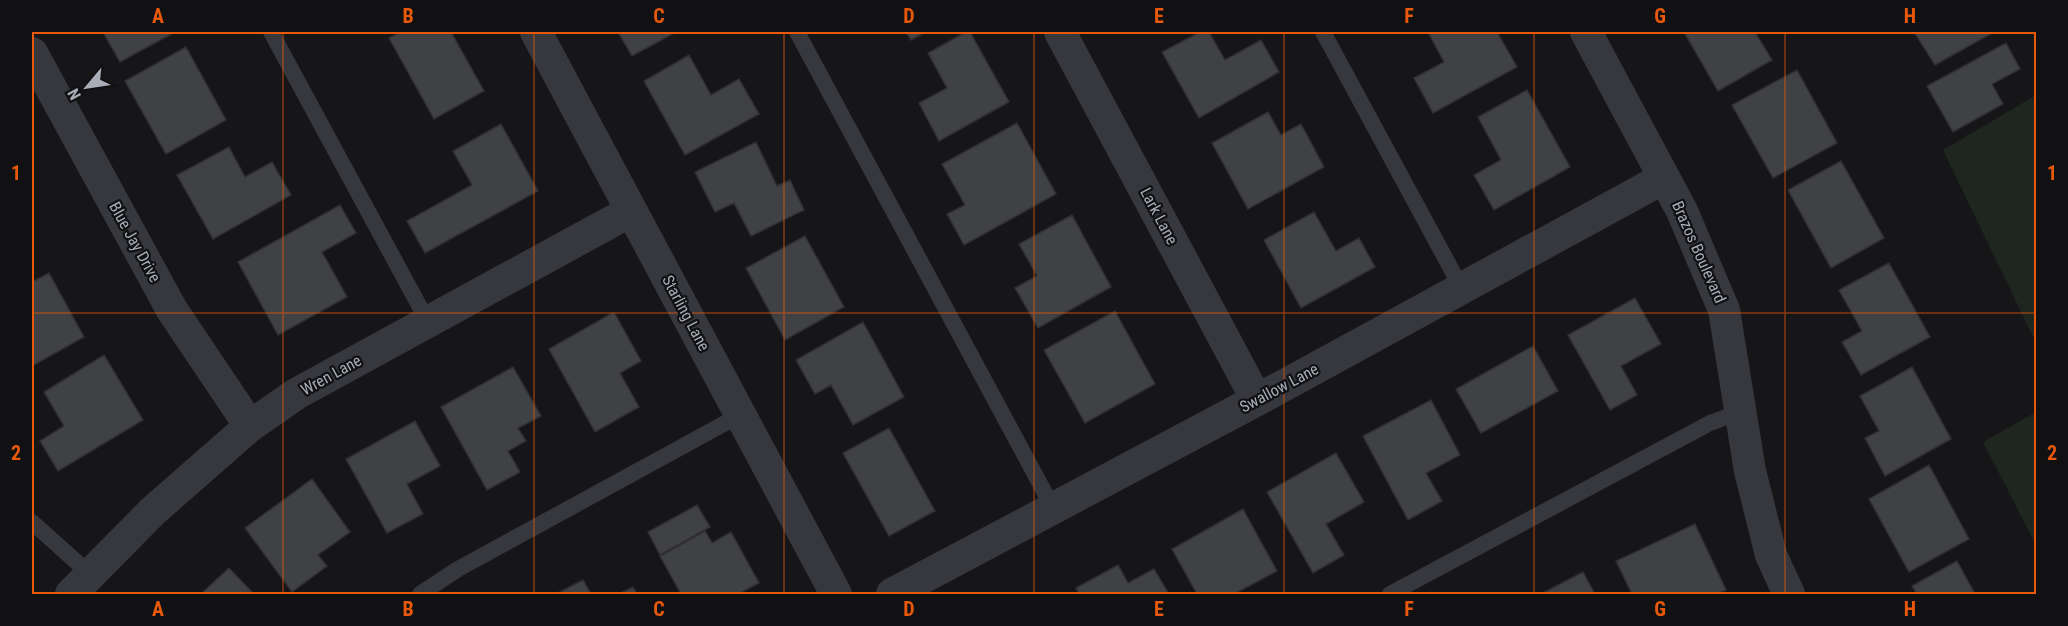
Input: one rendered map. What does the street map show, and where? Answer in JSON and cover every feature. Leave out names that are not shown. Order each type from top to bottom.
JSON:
[{"type":"street","name":"Starling Lane","points":[[536,32],[836,594]]},
{"type":"street","name":"Lark Lane","points":[[1060,32],[1257,400]]},
{"type":"street","name":"Brazos Boulevard","points":[[1586,32],[1682,211],[1724,310],[1750,471],[1771,555],[1789,594]]},
{"type":"street","name":"Blue Jay Drive","points":[[32,52],[172,310],[250,426]]},
{"type":"street","name":"Swallow Lane","points":[[892,594],[1257,400],[1664,178]]},
{"type":"street","name":"Wren Lane","points":[[81,585],[153,511],[250,426],[296,394],[631,211]]},
{"type":"lane","points":[[271,32],[428,322]]},
{"type":"lane","points":[[797,32],[1053,508]]},
{"type":"lane","points":[[1323,32],[1462,289]]},
{"type":"lane","points":[[1390,594],[1710,423],[1740,412]]},
{"type":"lane","points":[[420,594],[458,569],[740,415]]},
{"type":"lane","points":[[32,522],[81,585]]},
{"type":"shaded area","points":[[2036,95],[2036,343],[1943,150]]},
{"type":"shaded area","points":[[2036,412],[2036,545],[1983,442]]},
{"type":"building","points":[[103,32],[175,32],[120,62]]},
{"type":"building","points":[[401,32],[451,32],[484,91],[434,119],[389,38]]},
{"type":"building","points":[[618,32],[676,32],[632,56]]},
{"type":"building","points":[[906,32],[926,32],[911,40]]},
{"type":"building","points":[[970,32],[1009,102],[939,141],[919,103],[947,88],[928,53]]},
{"type":"building","points":[[1200,32],[1209,32],[1225,60],[1261,40],[1279,72],[1199,118],[1162,52]]},
{"type":"building","points":[[1428,32],[1497,32],[1517,67],[1433,113],[1414,78],[1444,62]]},
{"type":"building","points":[[1684,32],[1755,32],[1772,60],[1718,91]]},
{"type":"building","points":[[1914,32],[1994,32],[1935,65]]},
{"type":"building","points":[[2006,43],[2020,69],[1992,84],[2003,104],[1953,132],[1927,86]]},
{"type":"building","points":[[186,47],[226,120],[166,154],[125,81]]},
{"type":"building","points":[[689,55],[711,95],[739,79],[759,114],[685,155],[644,81]]},
{"type":"building","points":[[1797,70],[1837,143],[1773,178],[1732,105]]},
{"type":"building","points":[[1527,90],[1570,167],[1494,210],[1474,175],[1501,160],[1478,117]]},
{"type":"building","points":[[1268,112],[1281,135],[1301,124],[1324,167],[1248,209],[1212,143]]},
{"type":"building","points":[[1017,123],[1056,194],[964,245],[947,214],[965,205],[942,164]]},
{"type":"building","points":[[501,124],[538,191],[425,253],[407,221],[472,185],[453,151]]},
{"type":"building","points":[[756,142],[777,186],[790,180],[804,210],[751,236],[734,203],[715,212],[695,172]]},
{"type":"building","points":[[229,147],[245,177],[272,162],[291,195],[213,239],[177,175]]},
{"type":"building","points":[[1841,161],[1884,238],[1831,268],[1788,190]]},
{"type":"building","points":[[340,205],[356,233],[322,252],[347,297],[278,335],[238,262]]},
{"type":"building","points":[[1314,212],[1336,251],[1359,238],[1375,267],[1301,308],[1264,240]]},
{"type":"building","points":[[1072,215],[1111,287],[1038,328],[1015,288],[1037,276],[1019,244]]},
{"type":"building","points":[[805,236],[844,307],[785,340],[746,268]]},
{"type":"building","points":[[1889,263],[1930,337],[1861,375],[1842,342],[1862,331],[1839,290]]},
{"type":"building","points":[[49,273],[84,337],[32,366],[32,282]]},
{"type":"building","points":[[1635,298],[1661,344],[1621,366],[1637,395],[1610,410],[1568,335]]},
{"type":"building","points":[[1115,311],[1155,384],[1085,423],[1044,350]]},
{"type":"building","points":[[614,312],[641,361],[620,373],[639,407],[595,432],[549,349]]},
{"type":"building","points":[[863,322],[904,397],[853,425],[831,385],[815,394],[796,360]]},
{"type":"building","points":[[1533,346],[1558,391],[1481,433],[1456,389]]},
{"type":"building","points":[[104,355],[143,420],[58,471],[40,441],[64,426],[44,392]]},
{"type":"building","points":[[513,367],[541,416],[518,428],[526,441],[508,451],[520,472],[487,490],[441,407]]},
{"type":"building","points":[[1912,367],[1951,439],[1885,476],[1865,438],[1879,431],[1860,396]]},
{"type":"building","points":[[1431,400],[1460,455],[1426,473],[1442,501],[1408,520],[1363,436]]},
{"type":"building","points":[[415,421],[440,466],[407,484],[423,514],[387,533],[346,459]]},
{"type":"building","points":[[889,428],[935,511],[889,536],[843,453]]},
{"type":"building","points":[[1336,453],[1364,502],[1326,524],[1344,555],[1313,573],[1267,492]]},
{"type":"building","points":[[1929,465],[1969,539],[1909,572],[1869,499]]},
{"type":"building","points":[[312,479],[350,532],[318,555],[327,566],[292,592],[245,528]]},
{"type":"building","points":[[697,505],[710,527],[660,555],[648,532]]},
{"type":"building","points":[[1243,509],[1277,571],[1234,594],[1197,594],[1172,549]]},
{"type":"building","points":[[1695,524],[1726,590],[1717,594],[1632,594],[1616,561]]},
{"type":"building","points":[[705,531],[712,543],[731,532],[759,583],[738,594],[681,594],[660,556]]},
{"type":"building","points":[[1957,561],[1975,594],[1917,594],[1912,586]]},
{"type":"building","points":[[1118,565],[1128,583],[1154,569],[1169,594],[1079,594],[1076,588]]},
{"type":"building","points":[[229,568],[254,594],[201,594]]},
{"type":"building","points":[[1583,572],[1595,594],[1541,594]]},
{"type":"building","points":[[583,580],[590,592],[587,594],[556,594]]},
{"type":"building","points":[[633,587],[637,594],[619,594]]}]
